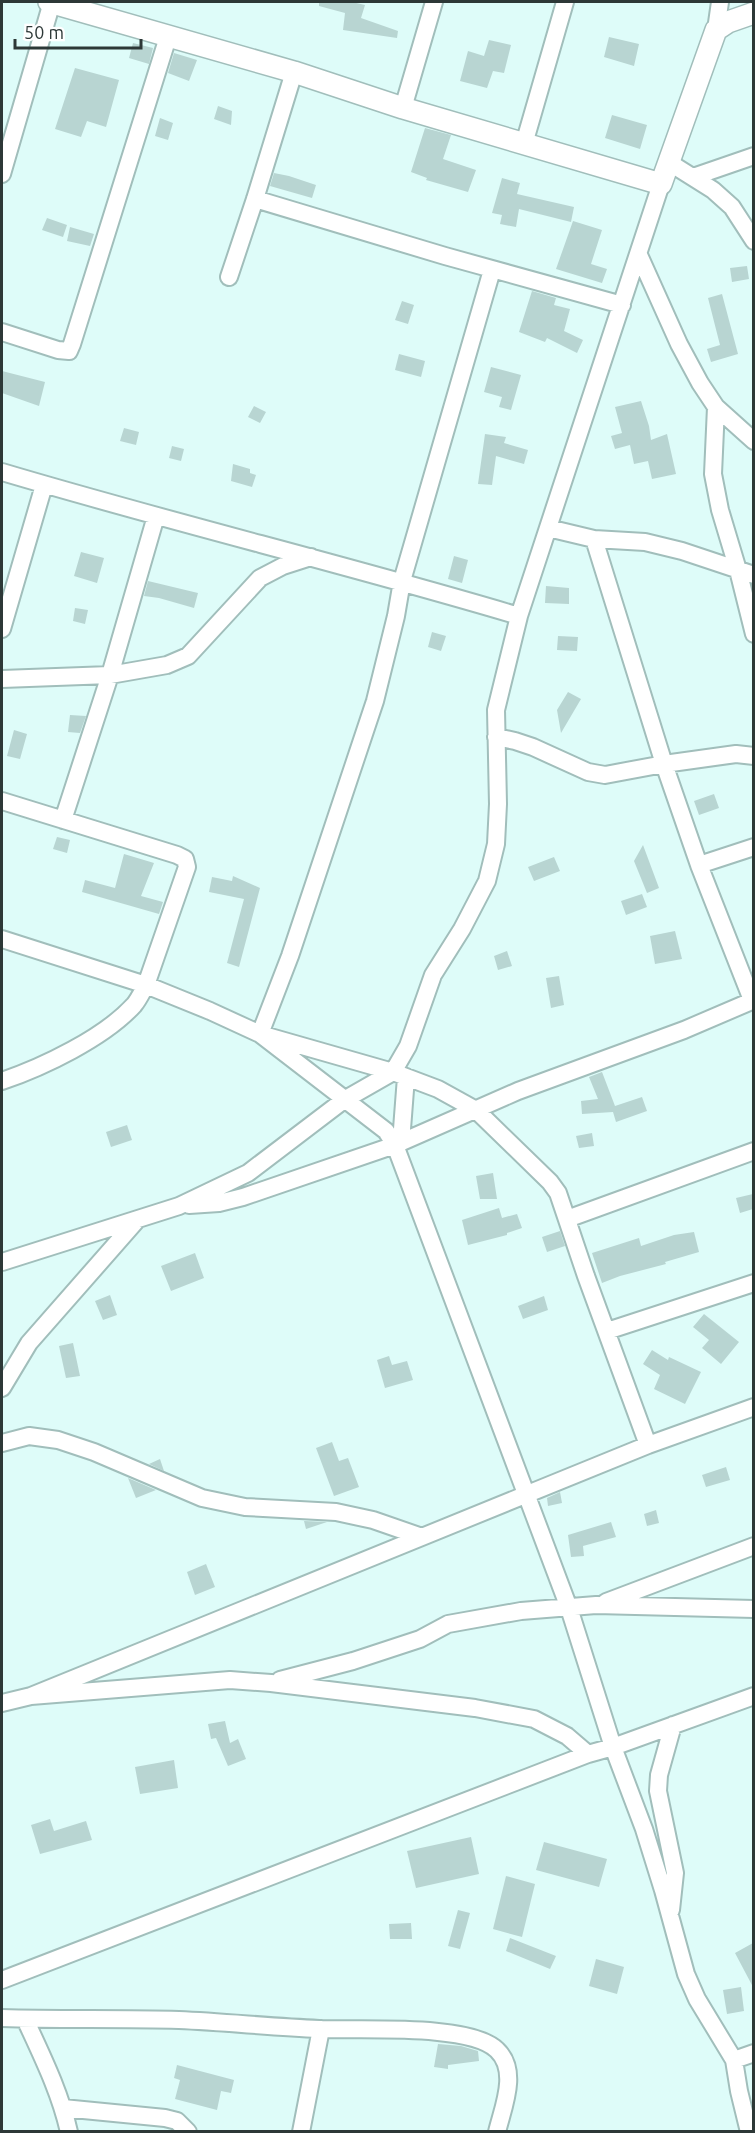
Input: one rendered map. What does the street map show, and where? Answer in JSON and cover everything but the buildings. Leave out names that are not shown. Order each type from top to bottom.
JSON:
[{"type":"street","points":[[2,174],[8,128],[51,2],[294,72],[403,108],[661,184]]},
{"type":"street","points":[[403,108],[434,2]]},
{"type":"street","points":[[524,144],[565,2]]},
{"type":"street","points":[[720,2],[716,30],[661,184],[519,616],[496,710],[498,804],[496,843],[487,881],[434,975],[408,1046],[399,1074],[398,1144],[525,1495],[569,1608],[613,1747],[644,1829],[686,1974],[693,1991],[734,2060],[749,2132]]},
{"type":"street","points":[[716,30],[728,22],[753,13]]},
{"type":"street","points":[[2,332],[58,350],[69,351],[168,37]]},
{"type":"street","points":[[229,277],[294,72]]},
{"type":"street","points":[[693,177],[753,156]]},
{"type":"street","points":[[670,163],[713,190],[732,207],[753,241]]},
{"type":"street","points":[[255,199],[492,270],[622,305]]},
{"type":"street","points":[[639,255],[679,344],[700,383],[716,407],[753,441]]},
{"type":"street","points":[[260,1034],[290,956],[375,701],[396,616],[402,581],[492,270]]},
{"type":"street","points":[[716,407],[713,474],[720,510],[746,572],[753,634]]},
{"type":"street","points":[[2,472],[156,516],[402,581],[519,616]]},
{"type":"street","points":[[2,629],[44,484]]},
{"type":"street","points":[[63,820],[110,675],[156,516]]},
{"type":"street","points":[[548,528],[594,539],[645,542],[682,551],[746,572]]},
{"type":"street","points":[[179,1206],[219,1203],[243,1197],[398,1144],[518,1091],[684,1030],[753,1000],[699,866],[664,764],[594,539]]},
{"type":"street","points":[[2,679],[110,675],[166,665],[188,656],[260,578],[283,566],[311,557]]},
{"type":"street","points":[[496,737],[533,747],[588,772],[605,775],[736,754],[753,756]]},
{"type":"street","points":[[2,801],[185,859],[187,867],[146,985],[136,1003],[122,1017],[95,1036],[54,1059],[2,1081]]},
{"type":"street","points":[[699,866],[753,847]]},
{"type":"street","points":[[2,939],[146,985],[260,1034],[399,1074],[438,1089],[476,1110],[550,1182],[558,1193],[648,1445]]},
{"type":"street","points":[[260,1034],[386,1131],[398,1144]]},
{"type":"street","points":[[2,1262],[179,1206],[248,1173],[344,1100],[399,1074]]},
{"type":"street","points":[[567,1219],[753,1151]]},
{"type":"street","points":[[2,1388],[29,1343],[138,1220]]},
{"type":"street","points":[[607,1331],[753,1283]]},
{"type":"street","points":[[2,1703],[31,1696],[648,1445],[753,1407]]},
{"type":"street","points":[[2,1443],[28,1436],[58,1440],[94,1452],[202,1498],[245,1507],[336,1512],[373,1520],[422,1537]]},
{"type":"street","points":[[596,1605],[753,1546]]},
{"type":"street","points":[[271,1683],[353,1661],[420,1639],[448,1624],[521,1611],[596,1605],[753,1609]]},
{"type":"street","points":[[31,1696],[230,1680],[271,1683],[475,1708],[534,1719],[567,1736],[588,1754]]},
{"type":"street","points":[[2,1980],[588,1754],[753,1696]]},
{"type":"street","points":[[670,1917],[675,1873],[658,1791],[659,1775],[673,1725]]},
{"type":"street","points":[[2,2018],[178,2020],[321,2029],[437,2032],[477,2039],[495,2048],[505,2059],[508,2072],[506,2096],[497,2132]]},
{"type":"street","points":[[25,2019],[52,2079],[69,2132]]},
{"type":"street","points":[[300,2132],[321,2029]]},
{"type":"street","points":[[734,2060],[753,2053]]},
{"type":"street","points":[[63,2108],[165,2118],[177,2121],[188,2132]]}]
